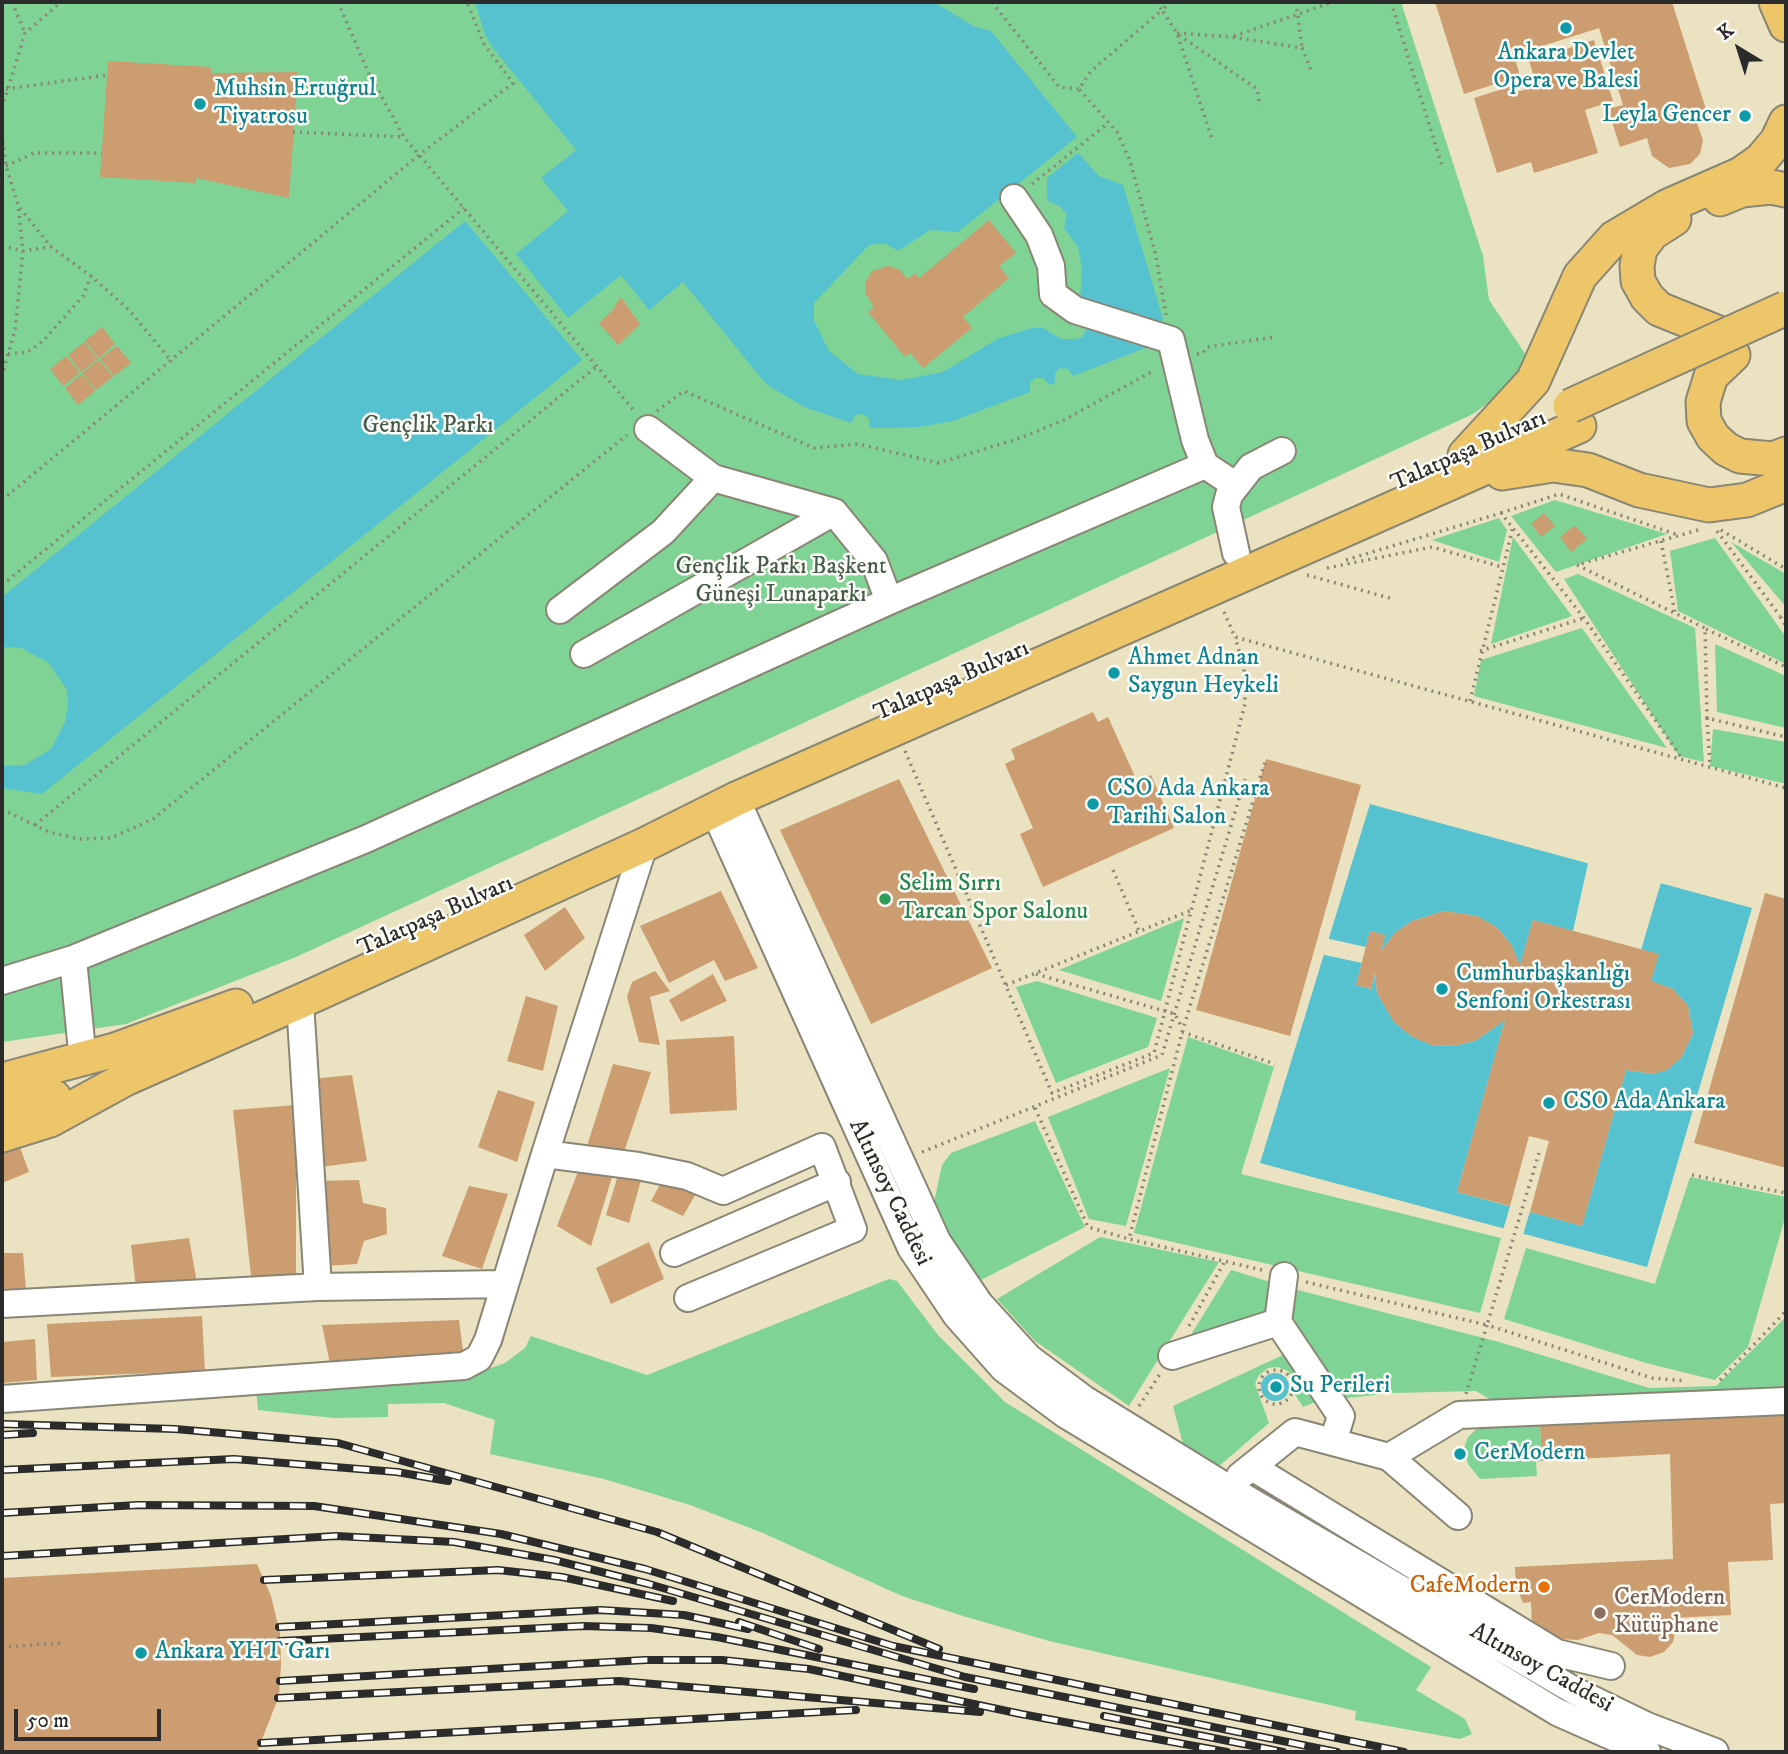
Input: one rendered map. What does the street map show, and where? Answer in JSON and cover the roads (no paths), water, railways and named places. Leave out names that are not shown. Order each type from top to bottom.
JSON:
[{"type":"main road","points":[[1776,2],[1786,25]]},
{"type":"main road","points":[[1786,122],[1777,141],[1761,160],[1741,174],[1668,206],[1614,238],[1580,276],[1533,381],[1468,465],[1509,473],[1553,465],[1588,470],[1639,490],[1709,505],[1747,500],[1786,484]]},
{"type":"main road","points":[[1786,190],[1771,187],[1742,190],[1668,222],[1652,233],[1640,249],[1638,281],[1647,298],[1659,309],[1729,345],[1706,388],[1704,421],[1726,449],[1755,460],[1786,454]]},
{"type":"main road","name":"Talatpaşa Bulvarı","points":[[2,1110],[120,1064],[300,1002],[644,845],[725,805],[1213,587],[1468,465],[1729,345],[1786,308]]},
{"type":"main road","name":"Talatpaşa Bulvarı","points":[[1729,345],[1786,332]]},
{"type":"main road","name":"Talatpaşa Bulvarı","points":[[2,1135],[50,1120],[120,1064],[211,1017],[1236,553],[1468,465]]},
{"type":"main road","name":"Talatpaşa Bulvarı","points":[[2,1058],[82,1051],[120,1064]]},
{"type":"main road","name":"Talatpaşa Bulvarı","points":[[2,1080],[120,1064]]},
{"type":"street","points":[[1014,198],[1039,235],[1051,266],[1052,294],[1074,310],[1173,349],[1195,440],[1205,465],[1235,485]]},
{"type":"street","points":[[646,425],[713,478],[834,512],[874,561],[889,601]]},
{"type":"street","points":[[1236,553],[1226,507],[1235,485],[1251,467],[1282,451]]},
{"type":"street","points":[[2,981],[73,959],[366,839],[889,601],[1205,465]]},
{"type":"street","points":[[560,610],[663,532],[713,478]]},
{"type":"street","points":[[584,654],[834,512]]},
{"type":"street","name":"Altınsoy Caddesi","points":[[725,805],[937,1241],[979,1303],[1028,1358],[1221,1497],[1557,1713],[1647,1752]]},
{"type":"street","name":"Altınsoy Caddesi","points":[[725,805],[911,1248],[956,1315],[1014,1377],[1066,1415],[1575,1691],[1647,1726],[1715,1752]]},
{"type":"street","points":[[2,1399],[464,1366],[479,1358],[644,845]]},
{"type":"street","points":[[73,959],[82,1051]]},
{"type":"street","points":[[300,1002],[318,1287]]},
{"type":"street","points":[[545,1154],[638,1166],[687,1176],[723,1191],[822,1147],[853,1229],[688,1298]]},
{"type":"street","points":[[674,1253],[837,1182]]},
{"type":"street","points":[[1284,1276],[1278,1322],[1341,1416],[1333,1442]]},
{"type":"street","points":[[2,1304],[318,1287],[504,1284]]},
{"type":"street","points":[[1172,1356],[1278,1322]]},
{"type":"street","points":[[1389,1457],[1459,1415],[1786,1401]]},
{"type":"street","points":[[1221,1497],[1295,1432],[1389,1457],[1458,1516]]},
{"type":"street","points":[[1252,1467],[1557,1653],[1611,1665]]},
{"type":"water","points":[[475,2],[934,2],[975,27],[991,31],[1077,137],[958,232],[930,230],[898,251],[885,243],[869,245],[814,303],[814,321],[829,351],[858,374],[901,380],[943,372],[999,338],[1032,328],[1043,328],[1061,339],[1076,339],[1083,337],[1087,326],[1148,347],[1073,376],[1068,369],[1060,368],[1055,373],[1055,383],[1049,385],[1043,378],[1035,378],[1030,383],[1030,392],[953,421],[919,427],[878,428],[869,427],[869,418],[862,414],[855,415],[851,423],[804,407],[766,384],[683,282],[649,310],[621,275],[568,318],[516,254],[568,211],[541,178],[576,150],[493,48],[485,35]]},
{"type":"water","points":[[1078,153],[1099,176],[1123,185],[1163,319],[1155,330],[1080,303],[1082,268],[1078,247],[1064,228],[1067,215],[1059,206],[1049,202],[1047,197],[1047,178]]},
{"type":"water","points":[[465,221],[582,360],[42,794],[2,788],[2,766],[25,765],[51,749],[65,722],[68,705],[67,690],[49,663],[21,648],[2,647],[2,597]]},
{"type":"water","points":[[1370,804],[1752,908],[1647,1267],[1260,1163]],"holes":[[[1444,911],[1477,916],[1496,927],[1511,944],[1520,966],[1533,920],[1658,954],[1651,981],[1673,989],[1688,1006],[1693,1033],[1681,1058],[1666,1070],[1653,1074],[1626,1070],[1582,1226],[1457,1192],[1505,1020],[1475,1041],[1453,1046],[1431,1045],[1411,1036],[1394,1022],[1377,993],[1375,974],[1371,989],[1356,985],[1370,931],[1385,935],[1381,951],[1395,933],[1412,921]]]},
{"type":"water","name":"Su Perileri","points":[[1275,1373],[1285,1377],[1289,1387],[1285,1397],[1275,1401],[1265,1397],[1261,1387],[1265,1377]]},
{"type":"railway","points":[[2,1424],[175,1429],[338,1443],[657,1532],[939,1649]]},
{"type":"railway","points":[[2,1435],[33,1433]]},
{"type":"railway","points":[[2,1470],[234,1459],[397,1472],[448,1481]]},
{"type":"railway","points":[[2,1513],[138,1505],[314,1506],[501,1534],[645,1569],[893,1646],[1404,1752]]},
{"type":"railway","points":[[2,1556],[336,1536],[454,1542],[554,1560],[649,1584],[965,1677],[1337,1752]]},
{"type":"railway","points":[[264,1580],[498,1570],[562,1577],[673,1601]]},
{"type":"railway","points":[[279,1627],[600,1610],[684,1615],[748,1629]]},
{"type":"railway","points":[[739,1622],[819,1649]]},
{"type":"railway","points":[[280,1641],[583,1626],[651,1628],[717,1637],[974,1689]]},
{"type":"railway","points":[[280,1681],[645,1660],[722,1660],[809,1669],[1021,1714],[1227,1752]]},
{"type":"railway","points":[[278,1698],[619,1681],[980,1712]]},
{"type":"railway","points":[[261,1743],[856,1710]]},
{"type":"railway","points":[[1104,1716],[1283,1752]]},
{"type":"place","name":"Ankara Devlet Opera ve Balesi","points":[[1566,28]]},
{"type":"place","name":"Muhsin Ertuğrul Tiyatrosu","points":[[200,104]]},
{"type":"place","name":"Leyla Gencer","points":[[1745,116]]},
{"type":"place","name":"Ahmet Adnan Saygun Heykeli","points":[[1114,673]]},
{"type":"place","name":"CSO Ada Ankara Tarihi Salon","points":[[1093,804]]},
{"type":"place","name":"Selim Sırrı Tarcan Spor Salonu","points":[[885,899]]},
{"type":"place","name":"Cumhurbaşkanlığı Senfoni Orkestrası","points":[[1442,989]]},
{"type":"place","name":"CSO Ada Ankara","points":[[1549,1103]]},
{"type":"place","name":"Su Perileri","points":[[1276,1387]]},
{"type":"place","name":"CerModern","points":[[1460,1454]]},
{"type":"place","name":"CafeModern","points":[[1544,1587]]},
{"type":"place","name":"CerModern Kütüphane","points":[[1600,1613]]},
{"type":"place","name":"Ankara YHT Garı","points":[[141,1653]]},
{"type":"park label","name":"Gençlik Parkı","points":[[428,427]]},
{"type":"park label","name":"Gençlik Parkı Başkent Güneşi Lunaparkı","points":[[781,582]]}]
